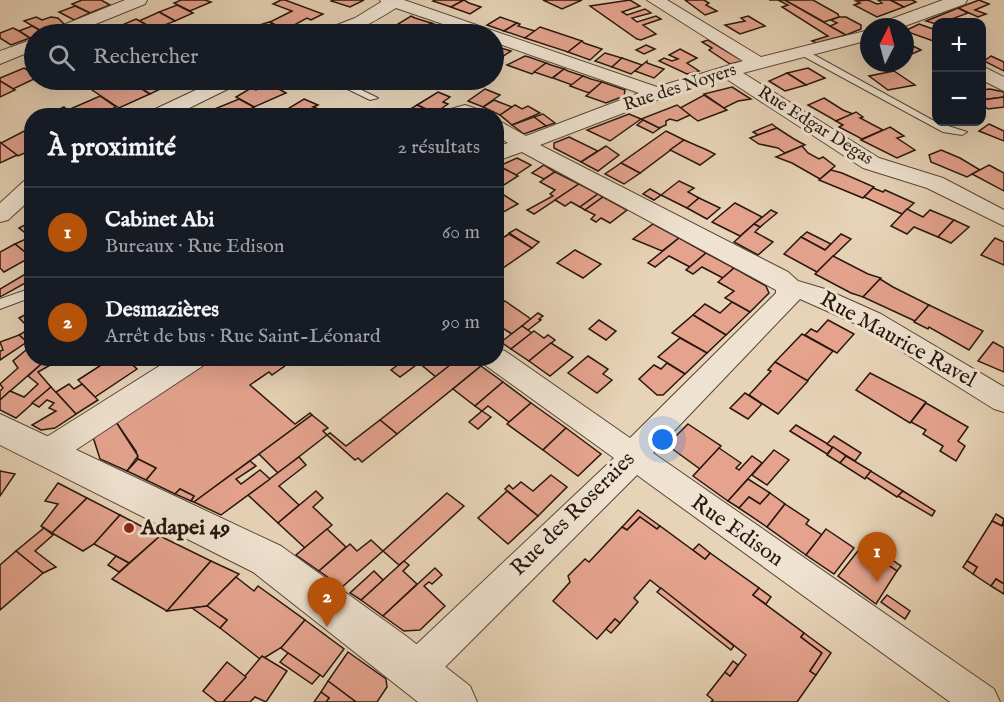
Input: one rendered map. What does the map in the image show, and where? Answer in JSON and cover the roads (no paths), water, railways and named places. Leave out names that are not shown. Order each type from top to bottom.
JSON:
[{"type":"street","points":[[81,24],[139,0]]},
{"type":"street","points":[[655,0],[760,64]]},
{"type":"street","points":[[910,18],[959,0]]},
{"type":"street","points":[[356,24],[391,1],[459,24]]},
{"type":"street","name":"Rue des Noyers","points":[[504,152],[657,93],[727,71],[860,37]]},
{"type":"street","points":[[504,39],[657,93]]},
{"type":"street","points":[[0,58],[24,48]]},
{"type":"street","name":"Rue Edgar Degas","points":[[727,71],[871,163],[935,183],[1004,219]]},
{"type":"street","points":[[986,75],[1004,85]]},
{"type":"street","points":[[173,108],[210,90]]},
{"type":"street","points":[[504,131],[522,144],[766,271],[789,287]]},
{"type":"street","points":[[0,215],[24,193]]},
{"type":"street","name":"Rue Maurice Ravel","points":[[789,287],[817,294],[890,332],[1004,401]]},
{"type":"street","name":"Rue des Roseraies","points":[[427,689],[633,457],[787,300],[789,287]]},
{"type":"street","name":"Rue Edison","points":[[504,364],[981,702]]},
{"type":"street","points":[[48,452],[182,366]]},
{"type":"street","points":[[0,429],[267,559],[427,689]]},
{"type":"lane","points":[[804,53],[947,130],[962,132]]},
{"type":"lane","points":[[356,90],[373,98]]},
{"type":"lane","points":[[0,304],[24,295]]},
{"type":"place","name":"Adapei 49","points":[[129,528]]},
{"type":"place","name":"Cabinet Abi","points":[[877,582]]},
{"type":"place","name":"Desmazières","points":[[327,627]]}]
